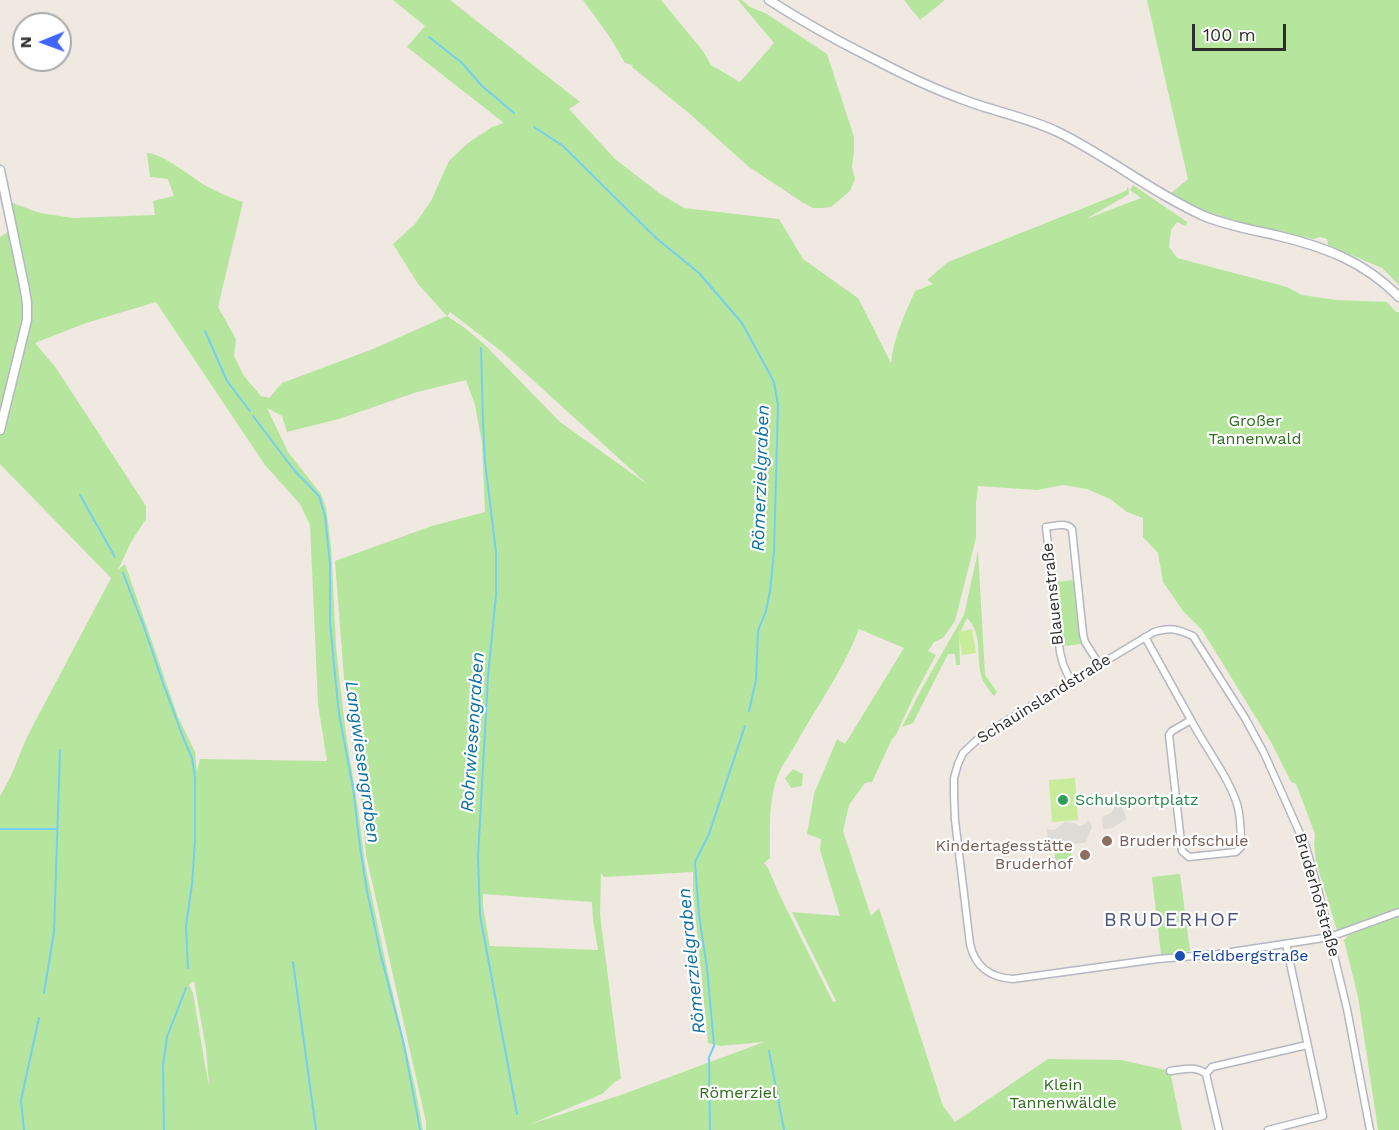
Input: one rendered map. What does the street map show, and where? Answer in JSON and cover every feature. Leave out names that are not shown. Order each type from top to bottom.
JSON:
[{"type":"main road","points":[[769,0],[828,36],[920,83],[1056,131],[1206,217],[1237,227],[1281,236],[1338,254],[1369,271],[1388,285],[1399,297]]},
{"type":"main road","points":[[0,170],[27,303],[27,320],[0,430]]},
{"type":"street","name":"Blauenstraße","points":[[1071,682],[1060,652],[1046,527],[1065,525],[1072,529],[1083,634],[1085,642],[1099,664]]},
{"type":"street","name":"Schauinslandstraße","points":[[1171,628],[1154,632],[1099,664],[978,739],[963,753],[954,783],[955,820],[972,952],[982,969],[1005,979],[1014,979],[1286,944]]},
{"type":"street","name":"Bruderhofstraße","points":[[1171,628],[1193,636],[1245,718],[1264,753],[1306,847],[1347,1009],[1370,1130]]},
{"type":"street","points":[[1144,637],[1232,790],[1238,807],[1241,847],[1236,852],[1189,857],[1182,851],[1169,735],[1172,730],[1191,720]]},
{"type":"street","points":[[1268,1130],[1323,1116],[1286,944],[1330,937],[1399,912]]},
{"type":"street","points":[[1206,1074],[1212,1068],[1307,1045]]},
{"type":"street","points":[[1170,1071],[1196,1069],[1206,1074],[1219,1130]]},
{"type":"green space","points":[[393,0],[450,0],[580,102],[569,109],[615,159],[659,193],[684,208],[779,219],[803,259],[858,298],[891,363],[897,336],[915,291],[933,284],[927,280],[948,262],[1126,191],[1128,186],[1129,194],[1086,219],[1141,198],[1130,190],[1133,185],[1187,222],[1186,226],[1177,222],[1171,230],[1169,247],[1177,258],[1287,287],[1302,295],[1336,300],[1387,302],[1396,312],[1399,312],[1399,909],[1337,930],[1316,862],[1315,834],[1296,784],[1291,782],[1271,742],[1202,630],[1183,611],[1163,582],[1158,553],[1143,537],[1143,518],[1127,512],[1110,499],[1087,489],[1063,485],[1037,490],[978,486],[976,538],[955,621],[943,638],[934,642],[928,651],[936,655],[872,782],[865,783],[849,805],[843,831],[871,916],[879,908],[943,1106],[955,1122],[1048,1059],[1121,1060],[1170,1071],[1182,1130],[426,1130],[366,855],[362,808],[345,692],[335,561],[432,526],[485,512],[482,443],[475,405],[466,380],[417,392],[339,419],[287,432],[282,416],[267,408],[288,452],[321,494],[326,508],[331,546],[339,676],[365,864],[423,1130],[0,1130],[0,796],[27,737],[111,578],[0,464],[0,237],[12,229],[7,201],[40,213],[73,218],[155,215],[153,201],[174,196],[168,179],[150,177],[147,153],[161,157],[208,187],[243,202],[218,307],[236,339],[234,356],[244,376],[261,396],[269,398],[282,383],[373,349],[447,316],[418,284],[393,244],[415,224],[431,201],[449,161],[468,143],[492,127],[504,123],[407,47],[425,26]],"holes":[[[156,302],[265,465],[300,504],[310,525],[318,704],[327,761],[200,759],[197,772],[195,752],[178,717],[125,564],[118,570],[131,542],[146,519],[146,506],[56,368],[35,343],[86,323]],[[450,312],[501,351],[647,484],[560,422],[484,344],[447,316]],[[859,629],[904,648],[845,744],[837,739],[814,794],[807,834],[821,839],[820,850],[840,916],[792,912],[836,1001],[833,1002],[764,863],[770,858],[771,805],[778,775],[845,660]],[[693,872],[708,1043],[720,1046],[764,1042],[621,1095],[531,1124],[602,1094],[621,1079],[600,915],[601,873],[604,877]],[[483,894],[592,902],[598,950],[490,946]],[[194,981],[206,1049],[209,1085],[193,993],[189,985]]]},
{"type":"green space","points":[[583,0],[661,0],[703,51],[711,65],[740,82],[774,43],[738,0],[767,14],[827,54],[854,137],[852,167],[855,179],[850,191],[831,207],[813,208],[749,167],[690,114],[632,67],[633,65],[625,63]]},
{"type":"green space","points":[[904,0],[945,0],[920,20]]},
{"type":"green space","points":[[1147,0],[1399,0],[1399,285],[1382,268],[1328,245],[1327,239],[1320,237],[1314,239],[1226,220],[1208,214],[1170,194],[1188,179]]},
{"type":"green space","points":[[978,551],[985,675],[997,692],[994,696],[982,678],[977,638],[967,618],[959,635],[960,665],[956,665],[955,654],[948,654],[913,723],[902,727],[964,615]]},
{"type":"green space","points":[[1075,580],[1081,644],[1063,646],[1055,582]]},
{"type":"green space","points":[[972,629],[976,653],[962,655],[958,632]]},
{"type":"green space","points":[[793,769],[803,774],[802,786],[791,788],[785,778]]},
{"type":"green space","name":"Schulsportplatz","points":[[1075,778],[1078,820],[1052,822],[1049,780]]},
{"type":"green space","points":[[1071,847],[1072,865],[1056,867],[1054,849]]},
{"type":"green space","points":[[1180,874],[1190,951],[1161,955],[1152,877]]},
{"type":"green space","points":[[1399,916],[1399,1130],[1378,1130],[1358,997],[1344,940],[1348,935]]},
{"type":"shaded area","points":[[1114,803],[1120,803],[1127,819],[1112,828],[1103,829],[1102,817],[1111,813]]},
{"type":"shaded area","points":[[1088,820],[1092,827],[1086,842],[1071,845],[1061,840],[1048,843],[1047,829],[1054,830],[1065,822],[1080,826]]},
{"type":"waterway","name":"Römerzielgraben","points":[[429,37],[462,63],[482,86],[514,113]]},
{"type":"waterway","name":"Römerzielgraben","points":[[534,127],[563,146],[656,238],[699,273],[742,323],[774,382],[778,405],[774,552],[766,611],[758,631],[756,680],[749,711]]},
{"type":"waterway","points":[[205,331],[227,381],[250,411]]},
{"type":"waterway","name":"Rohrwiesengraben","points":[[481,348],[485,462],[496,552],[496,595],[488,676],[478,857],[480,915],[517,1114]]},
{"type":"waterway","name":"Langwiesengraben","points":[[253,416],[294,470],[319,496],[325,516],[330,564],[330,621],[339,714],[353,788],[367,891],[404,1045],[420,1130]]},
{"type":"waterway","points":[[80,495],[115,557]]},
{"type":"waterway","points":[[123,573],[192,758],[195,777],[195,841],[186,926],[188,968]]},
{"type":"waterway","name":"Römerzielgraben","points":[[710,1130],[709,1057],[714,1046],[695,862],[709,834],[745,726]]},
{"type":"waterway","points":[[44,993],[54,932],[60,750]]},
{"type":"waterway","points":[[0,829],[57,829]]},
{"type":"waterway","points":[[293,962],[316,1130]]},
{"type":"waterway","points":[[164,1130],[163,1066],[167,1037],[186,988]]},
{"type":"waterway","points":[[24,1130],[21,1100],[39,1018]]},
{"type":"waterway","points":[[769,1051],[784,1130]]},
{"type":"place","name":"Schulsportplatz","points":[[1063,800]]},
{"type":"place","name":"Bruderhofschule","points":[[1107,841]]},
{"type":"place","name":"Kindertagesstätte Bruderhof","points":[[1085,855]]},
{"type":"place","name":"Feldbergstraße","points":[[1180,956]]},
{"type":"district","name":"BRUDERHOF","points":[[1172,920]]},
{"type":"park label","name":"Großer Tannenwald","points":[[1255,430]]},
{"type":"park label","name":"Römerziel","points":[[738,1093]]},
{"type":"park label","name":"Klein Tannenwäldle","points":[[1063,1094]]}]
